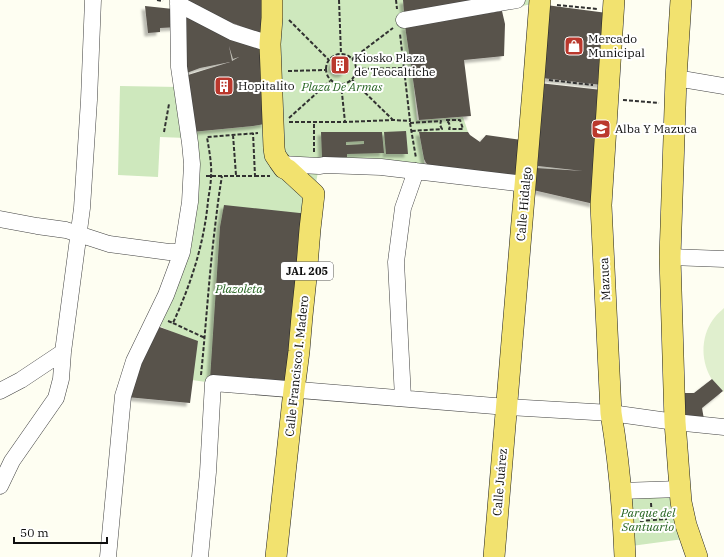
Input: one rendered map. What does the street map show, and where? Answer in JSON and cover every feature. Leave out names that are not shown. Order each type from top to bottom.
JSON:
[{"type":"main road","points":[[272,0],[270,44],[275,155],[284,168],[314,194]]},
{"type":"main road","points":[[681,0],[676,78],[670,257],[675,422],[681,502],[686,525],[697,557]]},
{"type":"main road","name":"Calle Hidalgo","points":[[506,407],[540,1]]},
{"type":"main road","name":"Mazuca","points":[[614,5],[601,205],[612,413],[616,439],[625,557]]},
{"type":"main road","name":"Calle Francisco I. Madero","points":[[276,557],[299,351],[314,194]]},
{"type":"main road","name":"Calle Juárez","points":[[494,557],[506,407]]},
{"type":"street","points":[[0,486],[12,461],[56,398],[61,379],[63,352],[82,208],[93,0]]},
{"type":"street","points":[[401,22],[517,0]]},
{"type":"street","points":[[108,557],[123,396],[134,360],[166,295],[182,252],[190,202],[192,164],[179,67],[178,2],[232,32],[270,44]]},
{"type":"street","points":[[676,78],[724,86]]},
{"type":"street","points":[[281,164],[381,167],[416,165],[525,184]]},
{"type":"street","points":[[403,398],[396,262],[403,208],[416,165]]},
{"type":"street","points":[[313,166],[314,194]]},
{"type":"street","points":[[0,220],[66,230],[109,244],[168,252],[182,252]]},
{"type":"street","points":[[670,257],[724,259]]},
{"type":"street","points":[[0,391],[21,380],[63,352]]},
{"type":"street","points":[[200,557],[208,472],[213,383],[506,407],[612,413],[724,427]]},
{"type":"street","points":[[620,491],[680,489]]},
{"type":"path","points":[[339,0],[341,54]]},
{"type":"path","points":[[396,0],[401,22],[404,68],[416,165]]},
{"type":"path","points":[[540,1],[614,5]]},
{"type":"path","points":[[288,18],[329,60]]},
{"type":"path","points":[[352,59],[401,22]]},
{"type":"path","points":[[341,54],[349,56],[354,62],[356,69],[356,73],[352,80],[345,84],[334,83],[327,74],[326,70],[329,60],[332,57],[341,54]]},
{"type":"path","points":[[356,69],[404,68]]},
{"type":"path","points":[[282,72],[326,70]]},
{"type":"path","points":[[534,78],[608,93],[675,104]]},
{"type":"path","points":[[331,80],[283,122],[393,120],[410,122],[441,121],[440,125],[442,129],[411,131]]},
{"type":"path","points":[[352,80],[393,120]]},
{"type":"path","points":[[341,84],[345,122]]},
{"type":"path","points":[[164,132],[169,104],[175,104]]},
{"type":"path","points":[[446,120],[460,120],[462,129],[449,129],[449,123],[446,120]]},
{"type":"path","points":[[313,166],[314,122]]},
{"type":"path","points":[[201,176],[211,176],[222,176],[236,176],[256,176],[253,133],[207,137],[211,176]]},
{"type":"path","points":[[233,135],[236,176]]},
{"type":"path","points":[[201,382],[211,264],[222,176]]},
{"type":"path","points":[[173,323],[205,338]]},
{"type":"path","points":[[649,490],[652,520]]},
{"type":"path","points":[[639,521],[668,519]]},
{"type":"green space","points":[[273,0],[403,0],[404,13],[488,0],[540,0],[539,3],[405,26],[413,78],[417,120],[463,117],[468,132],[419,132],[425,172],[319,166],[314,194],[213,383],[192,380],[172,332],[155,324],[184,253],[192,132],[265,124]]},
{"type":"green space","points":[[120,86],[179,87],[186,138],[160,137],[158,177],[118,175]]},
{"type":"green space","points":[[724,308],[724,392],[712,380],[707,371],[704,347],[710,324]]},
{"type":"green space","name":"Parque del Santuario","points":[[680,494],[691,538],[624,547],[621,496]]},
{"type":"building","points":[[182,0],[264,0],[262,35],[213,15]]},
{"type":"building","points":[[403,0],[471,0],[471,3],[404,13]]},
{"type":"building","name":"Mercado Municipal","points":[[546,5],[607,13],[602,85],[542,78]]},
{"type":"building","points":[[145,6],[173,9],[179,27],[160,28],[160,32],[148,33]]},
{"type":"building","points":[[502,11],[505,24],[504,56],[464,60],[471,116],[419,120],[405,26]]},
{"type":"building","name":"Hopitalito","points":[[189,12],[259,42],[265,124],[192,132],[188,75],[230,62],[200,68],[184,74],[182,21]],"holes":[[[229,46],[233,59],[239,57],[232,61]]]},
{"type":"building","name":"Kiosko Plaza de Teocaltiche","points":[[337,58],[345,58],[349,63],[348,68],[343,74],[337,74],[331,68],[332,62]]},
{"type":"building","points":[[539,83],[602,90],[594,204],[533,190],[536,168],[583,171],[538,166]]},
{"type":"building","points":[[406,131],[408,154],[386,154],[384,132]]},
{"type":"building","points":[[321,132],[382,132],[384,153],[347,154],[347,157],[322,158]],"holes":[[[364,141],[364,144],[346,145],[346,142]]]},
{"type":"building","points":[[419,132],[468,132],[480,142],[486,135],[522,140],[519,176],[431,167],[424,159]]},
{"type":"building","points":[[224,205],[309,214],[289,383],[210,379],[220,227]]},
{"type":"building","points":[[154,325],[198,341],[190,403],[127,397]]},
{"type":"building","points":[[712,379],[723,391],[702,408],[705,425],[689,420],[679,408],[674,393],[694,393]]},
{"type":"place","name":"Mercado Municipal","points":[[574,46]]},
{"type":"place","name":"Kiosko Plaza de Teocaltiche","points":[[340,65]]},
{"type":"place","name":"Hopitalito","points":[[224,86]]},
{"type":"place","name":"Alba Y Mazuca","points":[[601,129]]},
{"type":"park label","name":"Plaza De Armas","points":[[342,87]]},
{"type":"park label","name":"Plazoleta","points":[[239,289]]}]
